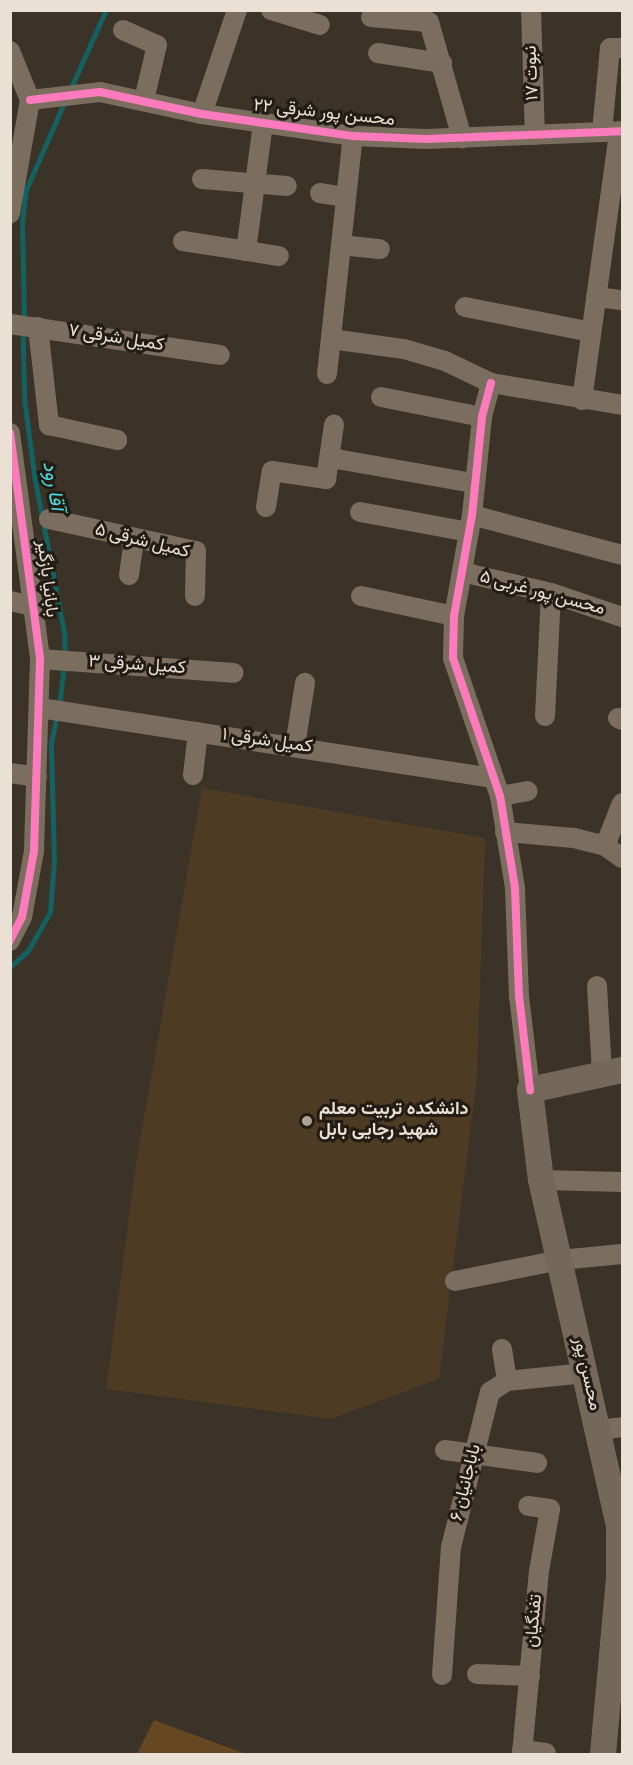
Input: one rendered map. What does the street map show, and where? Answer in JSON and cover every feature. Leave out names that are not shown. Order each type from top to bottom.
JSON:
[{"type":"main road","points":[[530,1090],[612,1072]]},
{"type":"main road","name":"محسن پور","points":[[530,1090],[541,1180],[586,1373],[611,1429],[621,1579],[603,1755]]},
{"type":"street","points":[[202,114],[237,10]]},
{"type":"street","points":[[272,10],[320,25]]},
{"type":"street","name":"نبوت ۱۷","points":[[531,10],[535,135]]},
{"type":"street","points":[[371,17],[429,22],[462,138]]},
{"type":"street","points":[[123,30],[157,45],[144,100]]},
{"type":"street","points":[[582,400],[596,297],[615,215],[615,132],[610,48],[622,48]]},
{"type":"street","points":[[10,51],[30,100],[17,138],[10,213]]},
{"type":"street","points":[[378,53],[442,63]]},
{"type":"street","name":"محسن پور شرقی ۲۲","points":[[30,100],[100,92],[202,114],[353,136],[462,138],[615,132]]},
{"type":"street","points":[[246,251],[257,184],[263,124]]},
{"type":"street","points":[[327,374],[353,136]]},
{"type":"street","points":[[202,179],[287,186]]},
{"type":"street","points":[[320,193],[346,197]]},
{"type":"street","points":[[183,242],[279,256]]},
{"type":"street","points":[[341,245],[380,249]]},
{"type":"street","points":[[596,297],[622,300]]},
{"type":"street","points":[[465,307],[591,332]]},
{"type":"street","points":[[23,325],[49,425],[117,440]]},
{"type":"street","name":"کمیل شرقی ۷","points":[[23,325],[220,355]]},
{"type":"street","points":[[331,339],[404,349],[445,361],[491,383],[622,405]]},
{"type":"street","points":[[491,383],[482,417],[470,524],[454,616],[453,658],[497,787],[506,832],[515,888],[519,996],[530,1090]]},
{"type":"street","points":[[381,397],[482,417]]},
{"type":"street","points":[[266,507],[272,471],[326,479],[332,458],[334,425]]},
{"type":"street","name":"بابانیا بازگیر","points":[[10,434],[16,511],[35,607],[40,659],[34,851],[18,899],[10,941]]},
{"type":"street","points":[[332,458],[473,483]]},
{"type":"street","points":[[360,512],[470,524],[622,555]]},
{"type":"street","name":"کمیل شرقی ۵","points":[[49,519],[196,551],[195,596]]},
{"type":"street","points":[[129,575],[134,539]]},
{"type":"street","name":"محسن پور غربی ۵","points":[[462,573],[551,593],[622,617]]},
{"type":"street","points":[[545,716],[551,593]]},
{"type":"street","points":[[361,596],[454,616]]},
{"type":"street","points":[[10,602],[35,607]]},
{"type":"street","name":"کمیل شرقی ۳","points":[[40,659],[233,673]]},
{"type":"street","points":[[295,746],[305,683]]},
{"type":"street","name":"کمیل شرقی ۱","points":[[40,708],[295,746],[497,787],[528,791]]},
{"type":"street","points":[[193,775],[198,732]]},
{"type":"street","points":[[10,773],[37,777]]},
{"type":"street","points":[[605,846],[622,803]]},
{"type":"street","points":[[506,832],[547,833],[605,846],[622,858]]},
{"type":"street","points":[[597,986],[612,1072]]},
{"type":"street","points":[[541,1180],[622,1182]]},
{"type":"street","points":[[455,1281],[560,1260],[622,1254]]},
{"type":"street","points":[[502,1349],[507,1381],[586,1373]]},
{"type":"street","name":"باباجانیان ۶","points":[[442,1675],[451,1547],[472,1456],[490,1392],[507,1381]]},
{"type":"street","points":[[445,1449],[472,1456],[537,1463]]},
{"type":"street","name":"تفنگیان","points":[[522,1752],[539,1571],[550,1509],[528,1506]]},
{"type":"street","points":[[477,1674],[530,1676]]},
{"type":"street","points":[[522,1752],[546,1753]]},
{"type":"shaded area","name":"دانشکده تربیت معلم شهید رجایی بابل","points":[[202,788],[485,838],[477,1078],[439,1379],[331,1419],[106,1389],[136,1163]]},
{"type":"shaded area","points":[[154,1720],[246,1754],[137,1754]]},
{"type":"waterway","name":"آقا رود","points":[[70,90],[106,10]]},
{"type":"waterway","name":"آقا رود","points":[[24,320],[22,222],[26,190],[64,103]]},
{"type":"waterway","name":"آقا رود","points":[[23,332],[25,402],[35,478],[65,636],[65,656]]},
{"type":"waterway","name":"آقا رود","points":[[59,706],[64,667]]},
{"type":"waterway","name":"آقا رود","points":[[10,967],[28,951],[50,912],[54,861],[51,743],[57,714]]},
{"type":"cycle path","points":[[30,100],[100,92],[202,114],[353,136],[426,139],[622,131]]},
{"type":"cycle path","points":[[491,383],[482,417],[472,515],[454,616],[453,658],[500,796],[515,888],[519,996],[530,1090]]},
{"type":"cycle path","points":[[10,433],[40,659],[34,851],[22,917],[10,941]]},
{"type":"place","name":"دانشکده تربیت معلم شهید رجایی بابل","points":[[307,1121]]}]
